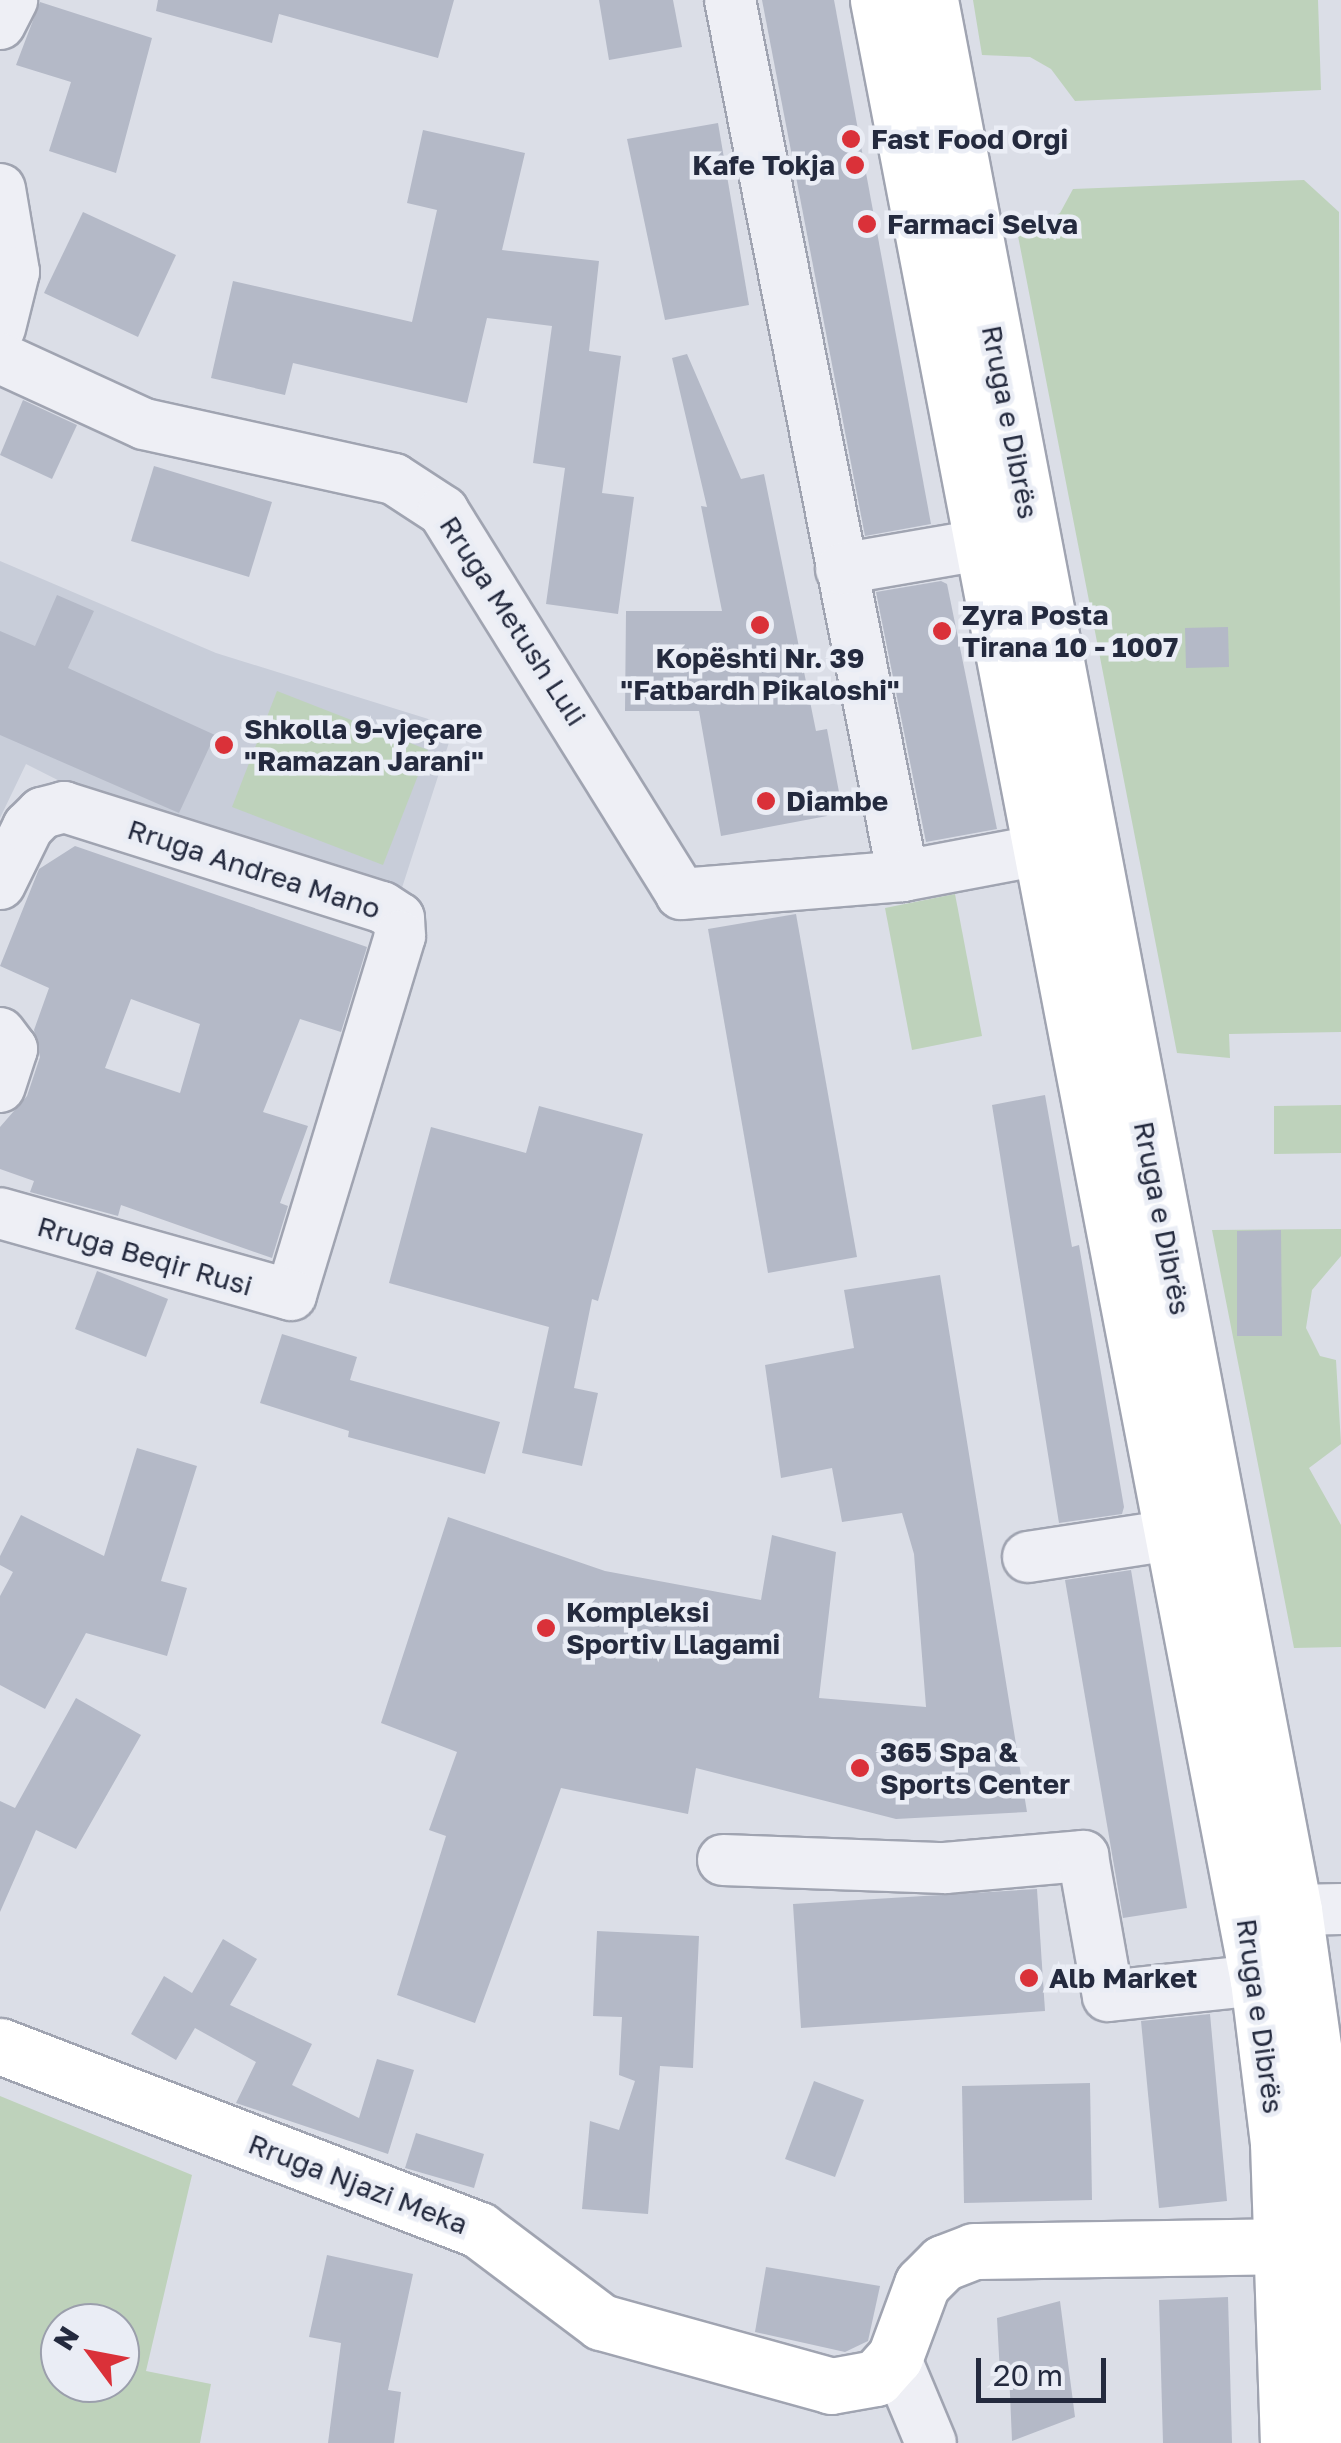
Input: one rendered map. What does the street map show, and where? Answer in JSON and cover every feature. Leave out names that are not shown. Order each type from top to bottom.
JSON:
[{"type":"main road","name":"Rruga e Dibrës","points":[[878,0],[1258,1980],[1278,2142],[1288,2443]]},
{"type":"main road","name":"Rruga e Dibrës","points":[[930,0],[1318,1909],[1338,2443]]},
{"type":"main road","name":"Rruga Njazi Meka","points":[[0,2046],[479,2230],[571,2305],[637,2336],[832,2386],[876,2378],[895,2357]]},
{"type":"main road","points":[[895,2357],[922,2284],[943,2263],[974,2251],[1281,2246]]},
{"type":"street","points":[[0,24],[12,0]]},
{"type":"street","points":[[730,0],[903,876]]},
{"type":"street","points":[[0,188],[14,272],[0,328]]},
{"type":"street","name":"Rruga Metush Luli","points":[[0,358],[144,424],[394,478],[444,510],[680,894],[903,876],[1041,850]]},
{"type":"street","points":[[841,569],[980,545]]},
{"type":"street","name":"Rruga Andrea Mano","points":[[0,884],[28,827],[42,813],[64,808],[382,907],[398,918],[395,955],[290,1295]]},
{"type":"street","points":[[0,1033],[12,1049],[0,1088]]},
{"type":"street","name":"Rruga Beqir Rusi","points":[[0,1213],[290,1295]]},
{"type":"street","points":[[1028,1557],[1172,1534]]},
{"type":"street","points":[[723,1860],[945,1868],[1083,1856],[1108,1996],[1258,1980]]},
{"type":"street","points":[[895,2357],[931,2443]]},
{"type":"shaded area","name":"Shkolla 9-vjeçare \"Ramazan Jarani\"","points":[[0,561],[216,653],[454,727],[399,897],[117,810],[26,764],[0,818]]},
{"type":"green space","points":[[973,0],[1318,0],[1321,90],[1075,101],[1051,69],[1030,57],[982,55]]},
{"type":"green space","points":[[1304,180],[1339,212],[1341,1032],[1229,1034],[1230,1058],[1177,1053],[1018,236],[1060,213],[1073,189]]},
{"type":"green space","points":[[277,691],[428,750],[383,865],[232,807]]},
{"type":"green space","points":[[955,894],[982,1036],[912,1050],[885,908]]},
{"type":"green space","points":[[1341,1105],[1341,1153],[1274,1154],[1274,1106]]},
{"type":"green space","points":[[1341,1229],[1341,1256],[1312,1290],[1306,1328],[1320,1356],[1336,1360],[1341,1444],[1309,1468],[1341,1525],[1341,1647],[1294,1648],[1212,1230]]},
{"type":"green space","points":[[0,2096],[192,2175],[146,2371],[211,2384],[200,2443],[0,2443]]},
{"type":"building","points":[[158,0],[454,0],[438,58],[279,14],[272,43],[156,11]]},
{"type":"building","points":[[599,0],[673,0],[682,47],[609,60]]},
{"type":"building","points":[[762,0],[834,0],[931,524],[865,536]]},
{"type":"building","points":[[40,2],[152,38],[116,173],[49,151],[71,82],[16,65]]},
{"type":"building","points":[[718,123],[749,305],[665,320],[627,139]]},
{"type":"building","points":[[423,130],[525,153],[502,250],[599,261],[589,351],[621,356],[602,493],[634,497],[618,614],[546,604],[565,468],[533,463],[552,326],[487,318],[467,403],[293,363],[285,395],[211,378],[233,281],[412,322],[437,210],[407,203]]},
{"type":"building","points":[[83,212],[176,255],[138,337],[44,293]]},
{"type":"building","points":[[687,354],[741,479],[764,474],[816,731],[827,729],[843,813],[721,836],[699,711],[625,711],[626,611],[722,611],[701,506],[707,507],[672,358]]},
{"type":"building","points":[[23,400],[77,425],[52,479],[0,455]]},
{"type":"building","points":[[154,466],[272,502],[249,577],[131,541]]},
{"type":"building","points":[[941,581],[947,584],[997,829],[926,842],[876,592]]},
{"type":"building","points":[[57,595],[94,611],[68,668],[215,735],[179,813],[0,735],[0,631],[35,646]]},
{"type":"building","points":[[1228,627],[1229,667],[1186,668],[1185,628]]},
{"type":"building","points":[[75,846],[367,947],[341,1032],[300,1019],[263,1112],[308,1126],[280,1203],[288,1206],[272,1258],[121,1205],[118,1216],[30,1192],[34,1181],[0,1169],[0,1127],[27,1096],[40,1057],[34,1030],[49,988],[0,966],[39,869]],"holes":[[[131,999],[200,1024],[180,1093],[105,1068]]]},
{"type":"building","points":[[796,914],[857,1257],[768,1273],[708,929]]},
{"type":"building","points":[[1045,1095],[1072,1247],[1079,1245],[1124,1507],[1122,1514],[1059,1523],[992,1105]]},
{"type":"building","points":[[539,1106],[643,1134],[598,1301],[592,1299],[574,1388],[598,1393],[582,1466],[522,1453],[549,1327],[389,1283],[431,1127],[526,1153]]},
{"type":"building","points":[[1281,1230],[1282,1336],[1237,1336],[1237,1231]]},
{"type":"building","points":[[97,1271],[168,1299],[146,1357],[75,1329]]},
{"type":"building","points":[[940,1275],[1027,1812],[896,1819],[696,1768],[688,1814],[561,1788],[475,2023],[397,1995],[446,1836],[429,1830],[457,1752],[381,1723],[448,1517],[605,1571],[761,1600],[772,1535],[836,1552],[819,1698],[926,1707],[914,1554],[902,1513],[842,1522],[832,1468],[781,1478],[765,1365],[854,1348],[844,1290]]},
{"type":"building","points":[[282,1334],[357,1357],[350,1380],[500,1422],[485,1474],[348,1437],[349,1431],[260,1403]]},
{"type":"building","points":[[137,1448],[197,1466],[161,1581],[187,1588],[167,1656],[86,1633],[45,1709],[0,1685],[0,1596],[13,1572],[0,1565],[0,1556],[21,1515],[104,1556]]},
{"type":"building","points":[[1131,1570],[1187,1908],[1123,1918],[1065,1580]]},
{"type":"building","points":[[76,1698],[141,1735],[76,1849],[36,1830],[0,1912],[0,1801],[15,1808]]},
{"type":"building","points":[[1037,1889],[1045,2011],[801,2028],[793,1904]]},
{"type":"building","points":[[597,1931],[699,1936],[693,2068],[660,2066],[648,2214],[582,2209],[590,2121],[619,2130],[635,2081],[619,2075],[622,2017],[593,2016]]},
{"type":"building","points":[[223,1939],[257,1959],[230,2005],[312,2044],[292,2085],[359,2118],[377,2059],[414,2070],[388,2154],[236,2103],[256,2062],[195,2028],[176,2060],[131,2034],[164,1976],[192,1993]]},
{"type":"building","points":[[1210,2014],[1227,2201],[1159,2208],[1141,2021]]},
{"type":"building","points":[[814,2081],[864,2100],[835,2177],[785,2159]]},
{"type":"building","points":[[1090,2083],[1092,2200],[964,2203],[962,2086]]},
{"type":"building","points":[[416,2133],[484,2154],[474,2188],[405,2168]]},
{"type":"building","points":[[327,2255],[413,2274],[388,2390],[401,2392],[394,2443],[328,2443],[341,2343],[309,2337]]},
{"type":"building","points":[[766,2267],[880,2286],[868,2341],[845,2352],[755,2332]]},
{"type":"building","points":[[1228,2297],[1232,2443],[1163,2443],[1159,2300]]},
{"type":"building","points":[[1060,2301],[1075,2417],[1012,2441],[1009,2371],[1000,2374],[997,2318]]},
{"type":"place","name":"Fast Food Orgi","points":[[851,139]]},
{"type":"place","name":"Kafe Tokja","points":[[855,165]]},
{"type":"place","name":"Farmaci Selva","points":[[867,224]]},
{"type":"place","name":"Kopështi Nr. 39 \"Fatbardh Pikaloshi\"","points":[[760,625]]},
{"type":"place","name":"Zyra Posta Tirana 10 - 1007","points":[[942,631]]},
{"type":"place","name":"Shkolla 9-vjeçare \"Ramazan Jarani\"","points":[[224,745]]},
{"type":"place","name":"Diambe","points":[[766,801]]},
{"type":"place","name":"Kompleksi Sportiv Llagami","points":[[546,1628]]},
{"type":"place","name":"365 Spa & Sports Center","points":[[860,1768]]},
{"type":"place","name":"Alb Market","points":[[1029,1978]]}]
